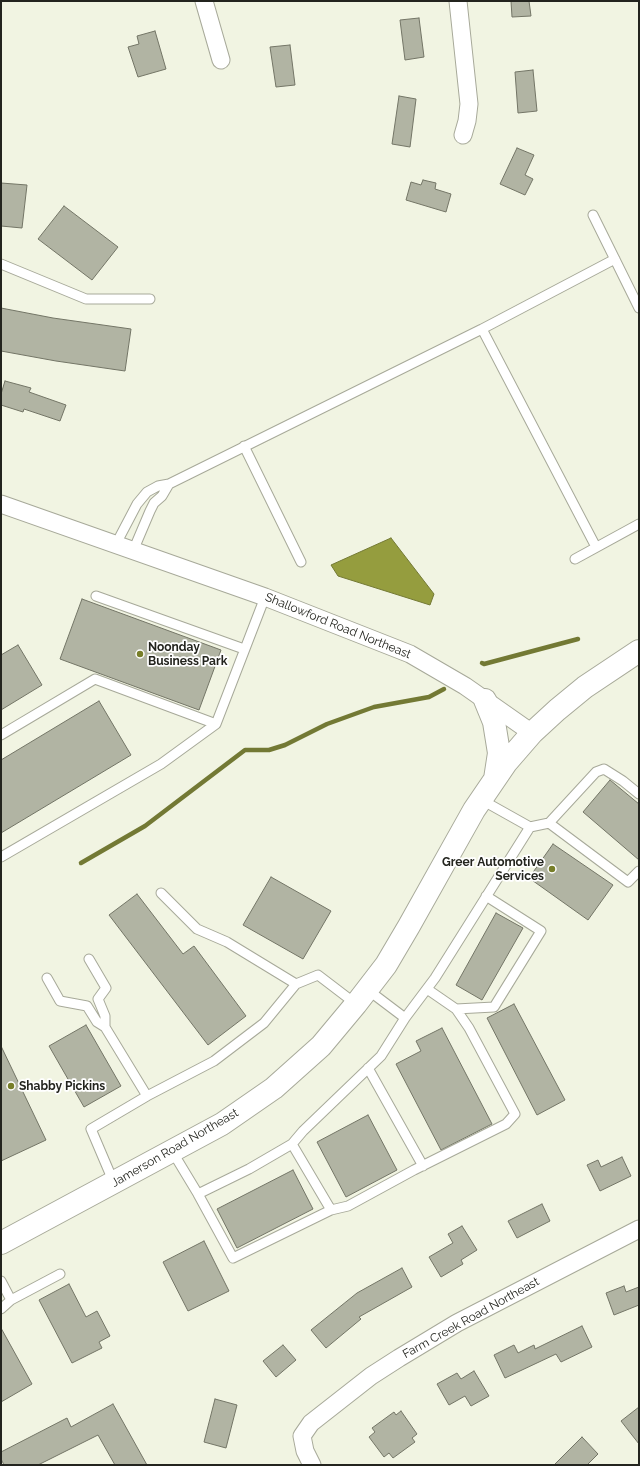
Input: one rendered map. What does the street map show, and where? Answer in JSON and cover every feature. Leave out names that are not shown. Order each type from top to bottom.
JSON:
[{"type":"street","points":[[204,1],[221,60]]},
{"type":"street","points":[[458,1],[468,104],[467,121],[463,135]]},
{"type":"street","name":"Shallowford Road Northeast","points":[[1,504],[265,597],[410,654],[465,686],[532,733]]},
{"type":"street","points":[[532,733],[585,687],[639,651]]},
{"type":"street","points":[[485,700],[494,722],[499,753],[495,779]]},
{"type":"street","name":"Jamerson Road Northeast","points":[[1,1243],[222,1124],[274,1088],[321,1046],[362,997],[386,965],[480,799],[506,763],[532,733]]},
{"type":"street","name":"Farm Creek Road Northeast","points":[[312,1465],[305,1451],[302,1436],[316,1418],[371,1376],[457,1323],[639,1229]]},
{"type":"lane","points":[[593,215],[639,308]]},
{"type":"lane","points":[[116,544],[137,504],[147,492],[158,486],[169,484],[482,329],[615,259]]},
{"type":"lane","points":[[1,264],[86,299],[150,299]]},
{"type":"lane","points":[[482,329],[596,547]]},
{"type":"lane","points":[[244,446],[301,562]]},
{"type":"lane","points":[[133,551],[154,503],[162,496],[169,484]]},
{"type":"lane","points":[[575,559],[639,524]]},
{"type":"lane","points":[[96,596],[244,649]]},
{"type":"lane","points":[[1,857],[161,764],[216,724],[265,597]]},
{"type":"lane","points":[[1,735],[95,679],[216,724]]},
{"type":"lane","points":[[480,799],[530,827],[549,823],[596,772],[604,769],[623,781],[639,794]]},
{"type":"lane","points":[[549,823],[628,882],[639,871]]},
{"type":"lane","points":[[198,1194],[249,1169],[292,1144],[381,1056],[405,1018],[427,989],[530,827]]},
{"type":"lane","points":[[161,893],[197,929],[227,942],[296,984]]},
{"type":"lane","points":[[456,1009],[494,1007],[541,931],[486,896]]},
{"type":"lane","points":[[89,959],[106,988],[98,999],[105,1016],[106,1027],[146,1096]]},
{"type":"lane","points":[[114,1183],[90,1129],[146,1096],[214,1061],[264,1023],[296,984],[318,975],[405,1018]]},
{"type":"lane","points":[[47,978],[60,1001],[86,1006],[97,1022],[106,1027]]},
{"type":"lane","points":[[172,1151],[198,1194],[233,1258],[331,1210],[348,1206],[506,1124],[515,1114],[469,1028],[456,1009],[427,989]]},
{"type":"lane","points":[[368,1068],[423,1166]]},
{"type":"lane","points":[[292,1144],[331,1210]]},
{"type":"lane","points":[[1,1309],[11,1300],[60,1274]]},
{"type":"lane","points":[[1,1281],[11,1300]]},
{"type":"shaded area","points":[[391,538],[434,594],[430,605],[338,576],[331,565]]},
{"type":"building","points":[[511,1],[529,1],[531,16],[512,17]]},
{"type":"building","points":[[419,18],[424,57],[405,60],[400,20]]},
{"type":"building","points":[[155,31],[166,69],[138,77],[128,47],[139,44],[137,36]]},
{"type":"building","points":[[290,45],[295,85],[276,87],[270,47]]},
{"type":"building","points":[[533,70],[537,111],[518,113],[515,72]]},
{"type":"building","points":[[399,96],[416,99],[410,147],[392,144]]},
{"type":"building","points":[[517,148],[534,155],[525,175],[533,179],[525,195],[500,184]]},
{"type":"building","points":[[423,180],[436,183],[435,189],[451,194],[446,212],[406,200],[411,182],[421,185]]},
{"type":"building","points":[[1,183],[27,185],[22,228],[1,226]]},
{"type":"building","points":[[64,206],[118,247],[92,280],[38,239]]},
{"type":"building","points":[[1,308],[53,318],[131,329],[125,371],[1,351]]},
{"type":"building","points":[[5,381],[31,388],[29,392],[66,405],[60,421],[24,409],[23,412],[1,405],[1,394]]},
{"type":"building","name":"Noonday Business Park","points":[[82,599],[221,650],[199,710],[60,659]]},
{"type":"building","points":[[18,645],[42,685],[1,710],[1,655]]},
{"type":"building","points":[[99,701],[131,755],[1,833],[1,760]]},
{"type":"building","points":[[610,780],[639,804],[639,860],[583,812]]},
{"type":"building","points":[[553,844],[613,885],[588,920],[529,878]]},
{"type":"building","points":[[271,877],[331,911],[303,959],[243,925]]},
{"type":"building","points":[[137,894],[183,954],[194,946],[246,1016],[208,1045],[109,915]]},
{"type":"building","points":[[496,913],[523,928],[482,1000],[456,985]]},
{"type":"building","points":[[514,1004],[565,1100],[537,1115],[487,1018]]},
{"type":"building","points":[[86,1025],[121,1086],[84,1107],[49,1046]]},
{"type":"building","points":[[442,1028],[492,1124],[441,1150],[396,1064],[421,1051],[416,1041]]},
{"type":"building","name":"Shabby Pickins","points":[[1,1046],[46,1140],[1,1161]]},
{"type":"building","points":[[368,1115],[397,1170],[346,1197],[317,1142]]},
{"type":"building","points":[[622,1157],[631,1176],[600,1191],[587,1165],[598,1160],[601,1167]]},
{"type":"building","points":[[293,1170],[313,1209],[237,1248],[217,1209]]},
{"type":"building","points":[[542,1204],[550,1221],[517,1238],[508,1221]]},
{"type":"building","points":[[462,1226],[477,1250],[461,1260],[463,1264],[441,1277],[429,1257],[453,1243],[448,1234]]},
{"type":"building","points":[[204,1241],[229,1291],[188,1311],[163,1262]]},
{"type":"building","points":[[402,1268],[412,1287],[359,1317],[361,1319],[326,1348],[311,1330],[357,1293]]},
{"type":"building","points":[[69,1284],[86,1317],[97,1311],[110,1336],[99,1342],[102,1348],[72,1363],[39,1300]]},
{"type":"building","points":[[624,1286],[626,1292],[639,1287],[639,1305],[614,1315],[606,1293]]},
{"type":"building","points":[[582,1326],[592,1347],[561,1362],[556,1354],[505,1378],[494,1355],[514,1345],[518,1353],[534,1345],[535,1349]]},
{"type":"building","points":[[1,1328],[32,1384],[1,1402]]},
{"type":"building","points":[[283,1345],[296,1360],[276,1377],[263,1361]]},
{"type":"building","points":[[474,1371],[489,1396],[471,1406],[465,1396],[449,1405],[437,1384],[457,1373],[461,1379]]},
{"type":"building","points":[[215,1399],[237,1405],[226,1448],[204,1442]]},
{"type":"building","points":[[113,1404],[147,1465],[115,1465],[98,1435],[38,1465],[4,1465],[1,1459],[1,1452],[67,1418],[71,1427]]},
{"type":"building","points":[[639,1407],[639,1444],[621,1421]]},
{"type":"building","points":[[401,1411],[417,1434],[412,1438],[415,1442],[393,1458],[389,1453],[384,1457],[369,1437],[375,1432],[372,1428],[394,1412],[396,1415]]},
{"type":"building","points":[[582,1437],[598,1454],[587,1465],[554,1465]]},
{"type":"waterway","points":[[482,663],[484,664],[578,639]]},
{"type":"waterway","points":[[81,863],[145,826],[245,750],[269,750],[285,745],[327,724],[374,707],[429,697],[444,689]]},
{"type":"place","name":"Noonday Business Park","points":[[140,654]]},
{"type":"place","name":"Greer Automotive Services","points":[[552,869]]},
{"type":"place","name":"Shabby Pickins","points":[[11,1086]]}]
